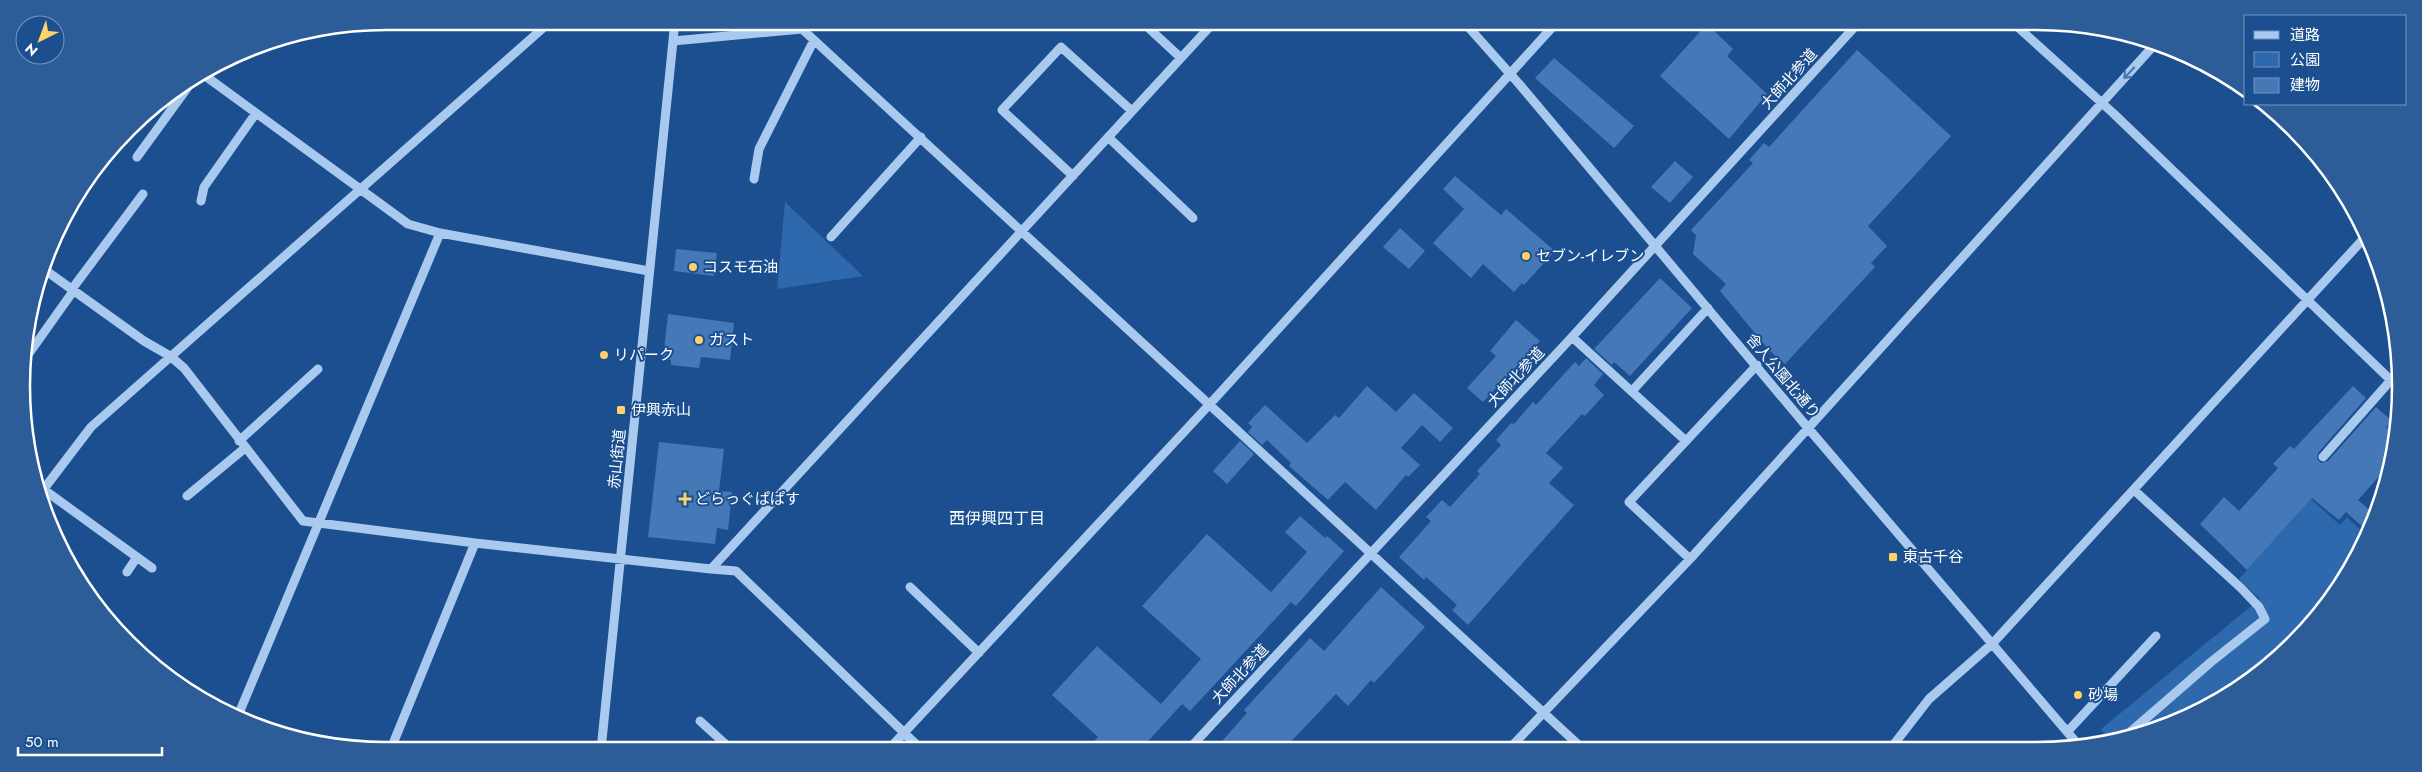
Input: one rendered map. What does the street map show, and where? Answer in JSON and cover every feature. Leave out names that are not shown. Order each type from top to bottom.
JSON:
[{"type":"street","points":[[45,486],[91,427],[541,30]]},
{"type":"street","name":"赤山街道","points":[[602,742],[674,30]]},
{"type":"street","points":[[673,41],[782,30]]},
{"type":"street","points":[[804,30],[1370,554],[1577,742]]},
{"type":"street","points":[[1150,30],[1181,58]]},
{"type":"street","points":[[711,568],[1207,30]]},
{"type":"street","name":"舎人公園北通り","points":[[1471,30],[2074,740]]},
{"type":"street","points":[[896,742],[1209,405],[1550,30]]},
{"type":"street","name":"大師北参道","points":[[1195,742],[1656,246],[1852,30]]},
{"type":"street","points":[[2021,30],[2101,102],[2391,380],[2323,457]]},
{"type":"street","points":[[754,179],[759,149],[814,40]]},
{"type":"street","points":[[1073,176],[1002,110],[1008,103],[1061,47],[1132,111]]},
{"type":"street","points":[[1515,742],[1690,559],[2150,49]]},
{"type":"street","points":[[208,78],[408,224],[440,233],[649,271]]},
{"type":"street","points":[[137,157],[183,94]]},
{"type":"street","points":[[201,201],[204,187],[256,113]]},
{"type":"street","points":[[831,237],[921,137]]},
{"type":"street","points":[[1108,137],[1193,218]]},
{"type":"street","points":[[32,349],[144,194]]},
{"type":"street","points":[[240,710],[440,233]]},
{"type":"street","points":[[1896,742],[1929,699],[1993,643],[2307,298],[2361,241]]},
{"type":"street","points":[[49,273],[144,341],[170,356],[184,368],[304,520],[475,544],[736,571],[913,742]]},
{"type":"street","points":[[1632,390],[1708,308]]},
{"type":"street","points":[[1572,337],[1686,441]]},
{"type":"street","points":[[1690,559],[1629,502],[1756,365]]},
{"type":"street","points":[[239,440],[318,369]]},
{"type":"street","points":[[187,496],[246,448]]},
{"type":"street","points":[[2134,490],[2247,594],[2259,607],[2265,619],[2211,662],[2135,728]]},
{"type":"street","points":[[48,496],[152,568]]},
{"type":"street","points":[[394,742],[475,544]]},
{"type":"street","points":[[127,572],[137,557]]},
{"type":"street","points":[[910,587],[979,653]]},
{"type":"street","points":[[2068,732],[2156,636]]},
{"type":"street","points":[[700,721],[723,742]]},
{"type":"green space","points":[[785,202],[863,276],[777,289]]},
{"type":"green space","points":[[2311,499],[2340,525],[2347,517],[2361,530],[2332,584],[2304,621],[2271,654],[2234,682],[2193,705],[2150,723],[2105,735],[2101,729],[2260,599],[2239,579]]},
{"type":"building","points":[[1702,30],[1713,30],[1733,49],[1727,56],[1767,94],[1729,139],[1660,76]]},
{"type":"building","points":[[1857,50],[1951,136],[1868,226],[1887,246],[1871,263],[1875,267],[1785,364],[1769,350],[1720,291],[1726,284],[1693,254],[1696,235],[1691,230],[1753,163],[1749,160],[1764,143],[1769,147]]},
{"type":"building","points":[[1554,58],[1634,126],[1614,148],[1535,78]]},
{"type":"building","points":[[1675,161],[1693,177],[1670,203],[1651,187]]},
{"type":"building","points":[[1455,176],[1501,215],[1506,209],[1555,251],[1524,285],[1522,283],[1514,292],[1483,264],[1471,278],[1433,243],[1464,209],[1443,189]]},
{"type":"building","points":[[1400,228],[1425,251],[1409,269],[1383,247]]},
{"type":"building","points":[[676,249],[717,253],[714,276],[674,271]]},
{"type":"building","points":[[1660,278],[1692,308],[1630,376],[1614,362],[1612,365],[1594,349]]},
{"type":"building","name":"ガスト","points":[[668,314],[734,323],[730,360],[701,357],[699,368],[671,365],[671,360],[663,359]]},
{"type":"building","points":[[1516,320],[1540,341],[1483,402],[1467,388],[1496,356],[1490,351]]},
{"type":"building","points":[[1586,358],[1603,374],[1594,385],[1604,395],[1585,416],[1582,414],[1546,453],[1563,468],[1549,483],[1574,505],[1468,625],[1452,610],[1457,605],[1426,577],[1424,580],[1399,557],[1431,521],[1426,517],[1442,500],[1450,507],[1480,474],[1477,471],[1501,445],[1496,440],[1511,423],[1514,424],[1533,402],[1536,405],[1575,362],[1579,366]]},
{"type":"building","points":[[1367,386],[1396,412],[1414,393],[1453,428],[1440,442],[1422,425],[1401,448],[1420,465],[1408,477],[1406,475],[1376,510],[1345,482],[1328,500],[1289,466],[1291,463],[1267,440],[1262,445],[1248,432],[1252,427],[1248,423],[1265,405],[1307,443],[1335,415],[1339,418]]},
{"type":"building","points":[[2353,386],[2366,398],[2318,453],[2317,459],[2321,463],[2328,461],[2376,407],[2390,419],[2390,423],[2386,427],[2389,432],[2381,475],[2358,500],[2369,510],[2363,527],[2346,512],[2339,520],[2312,498],[2247,570],[2200,524],[2224,497],[2239,511],[2278,468],[2273,464],[2290,446],[2294,449]]},
{"type":"building","points":[[1240,441],[1254,454],[1227,484],[1213,471]]},
{"type":"building","points":[[659,442],[724,449],[719,491],[732,492],[728,530],[717,528],[715,544],[648,537]]},
{"type":"building","points":[[1300,516],[1325,538],[1327,536],[1344,551],[1296,606],[1291,602],[1190,711],[1182,704],[1147,742],[1093,742],[1098,737],[1052,695],[1097,646],[1161,704],[1201,659],[1142,606],[1207,534],[1271,592],[1307,552],[1285,532]]},
{"type":"building","points":[[1381,587],[1425,627],[1374,683],[1371,680],[1348,706],[1336,694],[1291,742],[1221,742],[1247,713],[1244,710],[1310,638],[1324,651]]},
{"type":"place","name":"セブン-イレブン","points":[[1526,256]]},
{"type":"place","name":"コスモ石油","points":[[693,267]]},
{"type":"place","name":"ガスト","points":[[699,340]]},
{"type":"place","name":"リパーク","points":[[604,355]]},
{"type":"place","name":"伊興赤山","points":[[621,410]]},
{"type":"place","name":"どらっぐぱぱす","points":[[685,499]]},
{"type":"place","name":"東古千谷","points":[[1893,557]]},
{"type":"place","name":"砂場","points":[[2078,695]]},
{"type":"district","name":"西伊興四丁目","points":[[997,518]]}]
